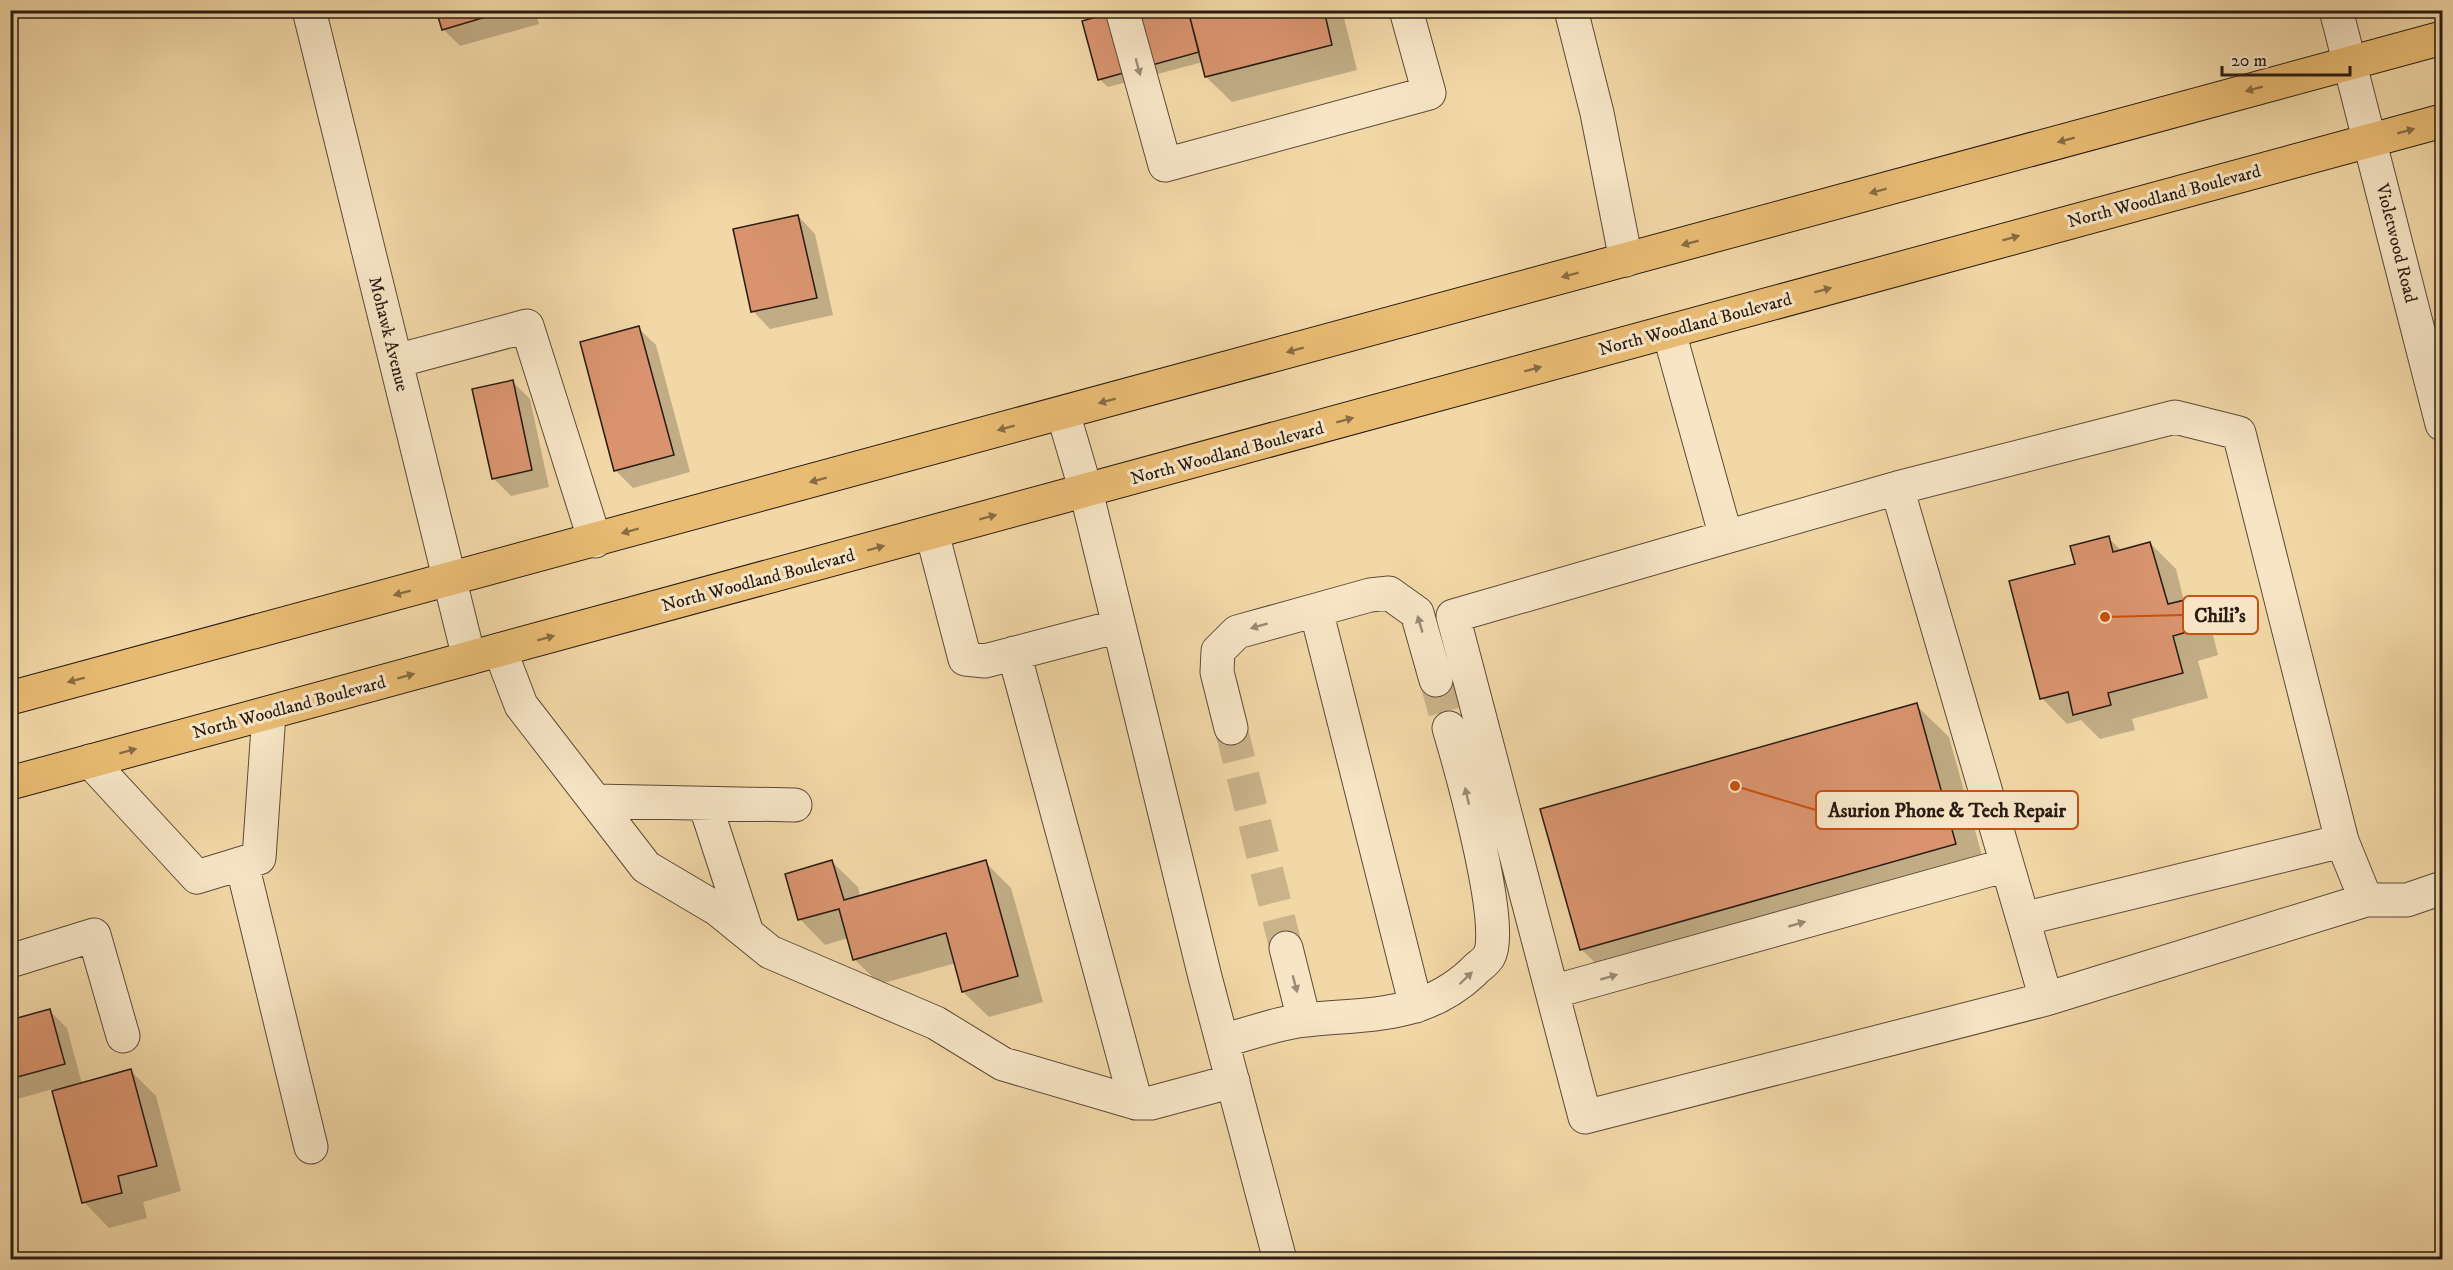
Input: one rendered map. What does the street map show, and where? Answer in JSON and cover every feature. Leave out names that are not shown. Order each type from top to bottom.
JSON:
[{"type":"main road","points":[[10,698],[2442,38]]},
{"type":"main road","name":"North Woodland Boulevard","points":[[10,783],[2442,121]]},
{"type":"street","name":"Mohawk Avenue","points":[[309,10],[469,658]]},
{"type":"street","points":[[1122,10],[1165,165],[1428,93],[1406,10]]},
{"type":"street","points":[[1570,10],[1597,113],[1626,260]]},
{"type":"street","name":"Violetwood Road","points":[[2336,10],[2370,140],[2429,311],[2442,424]]},
{"type":"street","points":[[396,361],[526,326],[595,541]]},
{"type":"street","points":[[1669,332],[1726,537]]},
{"type":"street","points":[[1063,412],[1086,491],[1222,1041],[1280,1260]]},
{"type":"street","points":[[2366,900],[2342,841],[2239,433],[2175,417],[1897,488],[1453,616],[1585,1117],[2046,999],[2366,900],[2407,900],[2442,888]]},
{"type":"street","points":[[1897,488],[2046,999]]},
{"type":"street","points":[[932,533],[965,659],[985,661],[1119,626]]},
{"type":"street","points":[[1231,728],[1217,672],[1218,651],[1237,632],[1370,595],[1389,593],[1417,613],[1436,680]]},
{"type":"street","points":[[1316,610],[1416,1006]]},
{"type":"street","points":[[500,650],[521,705],[646,867],[717,909],[770,952],[936,1023],[1003,1064],[1136,1103],[1151,1103],[1233,1081]]},
{"type":"street","points":[[1014,653],[1136,1103]]},
{"type":"street","points":[[90,761],[197,877],[259,858],[268,713]]},
{"type":"street","points":[[1222,1041],[1304,1020],[1370,1016],[1416,1006],[1454,989],[1490,955],[1493,930],[1489,891],[1449,728]]},
{"type":"street","points":[[595,801],[795,805]]},
{"type":"street","points":[[705,804],[747,933]]},
{"type":"street","points":[[2023,919],[2342,841]]},
{"type":"street","points":[[242,864],[311,1147]]},
{"type":"street","points":[[1552,993],[2007,865]]},
{"type":"street","points":[[10,961],[94,935],[123,1036]]},
{"type":"street","points":[[1286,948],[1304,1020]]},
{"type":"building","points":[[436,10],[509,10],[442,30]]},
{"type":"building","points":[[1121,10],[1188,10],[1199,52],[1098,80],[1082,21]]},
{"type":"building","points":[[1188,10],[1324,10],[1332,45],[1205,77]]},
{"type":"building","points":[[798,215],[817,298],[751,312],[733,229]]},
{"type":"building","points":[[639,326],[674,455],[614,471],[580,342]]},
{"type":"building","points":[[513,380],[532,470],[492,479],[472,389]]},
{"type":"building","points":[[2109,536],[2113,552],[2150,542],[2168,604],[2185,600],[2194,630],[2173,636],[2183,673],[2108,693],[2111,705],[2073,715],[2068,692],[2040,699],[2009,581],[2075,564],[2070,546]]},
{"type":"building","points":[[1917,703],[1956,844],[1580,950],[1540,809]]},
{"type":"building","points":[[832,860],[844,900],[986,860],[1018,976],[962,992],[946,933],[853,960],[839,909],[798,920],[785,874]]},
{"type":"building","points":[[50,1009],[65,1064],[10,1079],[10,1020]]},
{"type":"building","points":[[131,1069],[157,1166],[118,1176],[122,1193],[82,1203],[52,1091]]},
{"type":"tunnel","points":[[1436,680],[1449,728]]},
{"type":"tunnel","points":[[1231,728],[1286,948]]},
{"type":"place","name":"Chili's","points":[[2105,617]]},
{"type":"place","name":"Asurion Phone & Tech Repair","points":[[1735,786]]}]
